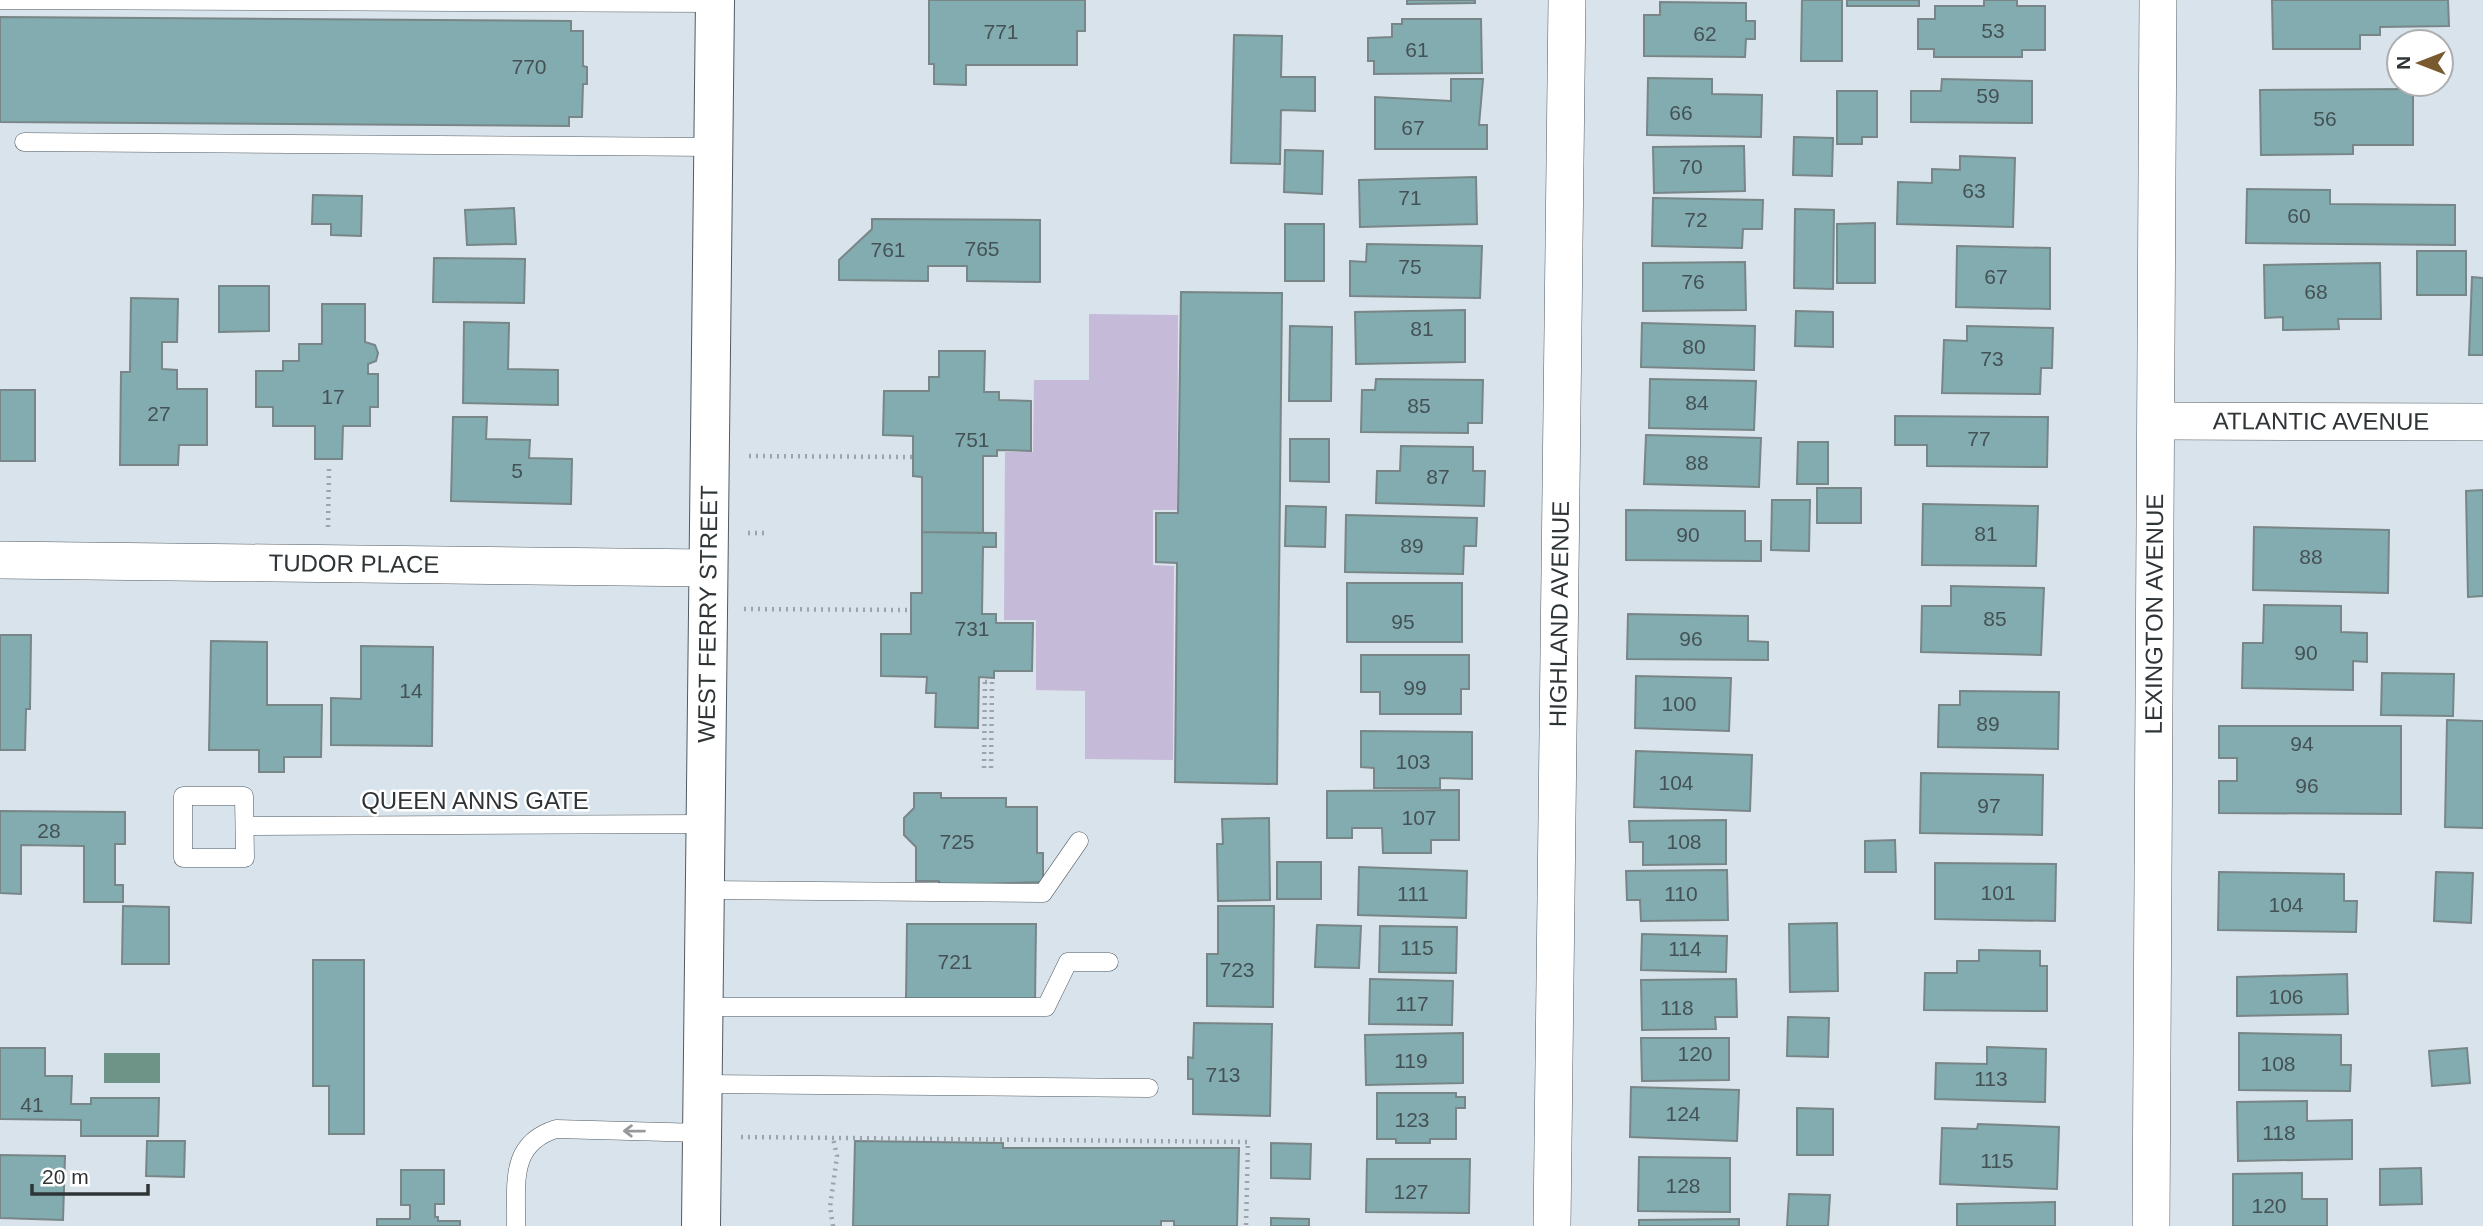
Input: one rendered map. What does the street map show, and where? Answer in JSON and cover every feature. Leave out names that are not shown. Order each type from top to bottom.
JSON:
[{"type":"street","name":"HIGHLAND AVENUE","points":[[1552,1226],[1567,0]]},
{"type":"street","name":"LEXINGTON AVENUE","points":[[2151,1226],[2158,421],[2158,0]]},
{"type":"street","name":"WEST FERRY STREET","points":[[701,1226],[716,1135],[702,1084],[715,2]]},
{"type":"street","name":"ATLANTIC AVENUE","points":[[2158,421],[2483,422]]},
{"type":"street","name":"TUDOR PLACE","points":[[0,560],[708,568]]},
{"type":"lane","points":[[0,0],[715,2]]},
{"type":"lane","points":[[24,142],[713,147]]},
{"type":"lane","points":[[183,796],[244,796],[245,827],[245,858],[183,858],[183,796]]},
{"type":"lane","name":"QUEEN ANNS GATE","points":[[245,827],[705,824]]},
{"type":"lane","points":[[705,890],[1043,893],[1079,841]]},
{"type":"lane","points":[[703,1007],[1046,1007],[1068,962],[1109,962]]},
{"type":"lane","points":[[702,1084],[1149,1088]]},
{"type":"lane","points":[[516,1226],[517,1173],[521,1156],[529,1143],[541,1134],[556,1129],[716,1135]]},
{"type":"path","points":[[746,456],[913,457]]},
{"type":"path","points":[[328,540],[329,469]]},
{"type":"path","points":[[741,533],[765,533]]},
{"type":"path","points":[[739,609],[911,610]]},
{"type":"path","points":[[984,768],[985,679],[992,681],[991,768]]},
{"type":"path","points":[[716,1135],[1004,1141],[1248,1142],[1246,1226]]},
{"type":"path","points":[[833,1138],[837,1156],[830,1199],[833,1226]]},
{"type":"path","points":[[1122,1140],[1122,1148]]},
{"type":"shaded area","points":[[1089,314],[1178,315],[1177,510],[1153,510],[1153,565],[1174,566],[1173,760],[1085,759],[1085,691],[1036,690],[1036,620],[1004,620],[1005,452],[1033,452],[1034,380],[1089,380]]},
{"type":"shaded area","points":[[104,1053],[160,1053],[160,1083],[104,1083]]},
{"type":"building","points":[[929,0],[1085,0],[1085,31],[1077,31],[1077,65],[966,65],[966,85],[934,84],[934,64],[929,64]]},
{"type":"building","points":[[1407,0],[1475,0],[1475,3],[1407,4]]},
{"type":"building","points":[[1802,0],[1842,0],[1842,61],[1801,61]]},
{"type":"building","points":[[1847,0],[1919,0],[1919,6],[1847,6]]},
{"type":"building","points":[[1984,0],[2017,0],[2017,6],[2045,6],[2045,50],[2022,50],[2022,57],[1934,57],[1934,49],[1918,49],[1918,19],[1935,19],[1935,6],[1984,6]]},
{"type":"building","points":[[2272,0],[2448,0],[2449,26],[2380,27],[2380,35],[2360,35],[2360,49],[2273,49]]},
{"type":"building","points":[[1660,2],[1746,3],[1746,21],[1755,21],[1755,39],[1746,39],[1745,57],[1644,56],[1644,15],[1660,15]]},
{"type":"building","points":[[0,17],[571,21],[571,31],[583,31],[583,66],[587,67],[587,84],[583,84],[582,117],[569,117],[569,126],[0,122]]},
{"type":"building","points":[[1402,19],[1481,19],[1482,73],[1374,74],[1374,61],[1368,61],[1368,38],[1392,37],[1392,24],[1402,24]]},
{"type":"building","points":[[1234,35],[1282,36],[1281,77],[1315,77],[1315,111],[1281,110],[1280,164],[1231,163]]},
{"type":"building","points":[[1648,78],[1712,79],[1712,94],[1762,95],[1761,137],[1647,135]]},
{"type":"building","points":[[1451,79],[1483,79],[1479,125],[1487,125],[1487,149],[1375,149],[1375,97],[1451,101]]},
{"type":"building","points":[[1942,79],[2032,81],[2032,123],[1911,122],[1911,91],[1941,91]]},
{"type":"building","points":[[2385,89],[2385,98],[2413,98],[2413,145],[2353,145],[2353,154],[2261,155],[2260,90]]},
{"type":"building","points":[[1837,91],[1877,91],[1877,137],[1862,137],[1862,144],[1837,144]]},
{"type":"building","points":[[1794,137],[1833,138],[1832,176],[1793,175]]},
{"type":"building","points":[[1744,146],[1745,191],[1654,193],[1653,147]]},
{"type":"building","points":[[1285,150],[1323,151],[1322,194],[1284,192]]},
{"type":"building","points":[[1960,156],[2015,158],[2013,227],[1897,224],[1898,182],[1932,183],[1932,169],[1960,170]]},
{"type":"building","points":[[1476,177],[1477,224],[1360,227],[1359,180]]},
{"type":"building","points":[[2247,189],[2330,190],[2330,204],[2455,205],[2455,245],[2246,243]]},
{"type":"building","points":[[313,195],[362,196],[361,236],[331,235],[331,224],[312,224]]},
{"type":"building","points":[[1653,198],[1763,200],[1762,229],[1743,229],[1742,248],[1652,246]]},
{"type":"building","points":[[514,208],[516,244],[467,245],[465,210]]},
{"type":"building","points":[[1795,209],[1834,210],[1833,289],[1794,288]]},
{"type":"building","points":[[872,219],[1040,220],[1040,282],[967,281],[967,266],[928,266],[928,281],[839,280],[839,260],[872,229]]},
{"type":"building","points":[[1875,223],[1875,283],[1837,283],[1837,224]]},
{"type":"building","points":[[1285,224],[1324,224],[1324,281],[1285,281]]},
{"type":"building","points":[[1367,244],[1482,246],[1480,298],[1350,296],[1350,261],[1366,262]]},
{"type":"building","points":[[1957,246],[2050,248],[2050,309],[1956,307]]},
{"type":"building","points":[[2417,251],[2466,251],[2466,295],[2417,295]]},
{"type":"building","points":[[434,258],[525,259],[524,303],[433,302]]},
{"type":"building","points":[[1745,262],[1746,310],[1643,311],[1643,263]]},
{"type":"building","points":[[2380,263],[2381,319],[2338,319],[2339,329],[2283,330],[2283,317],[2265,318],[2264,265]]},
{"type":"building","points":[[2472,277],[2483,278],[2483,355],[2469,355]]},
{"type":"building","points":[[219,286],[269,286],[269,331],[219,332]]},
{"type":"building","points":[[1181,292],[1282,293],[1277,784],[1175,782],[1177,563],[1156,562],[1156,513],[1178,513]]},
{"type":"building","points":[[131,298],[178,299],[177,342],[162,342],[162,369],[177,370],[177,389],[207,389],[207,445],[179,445],[178,465],[120,465],[121,372],[130,372]]},
{"type":"building","points":[[322,304],[365,304],[365,342],[375,345],[378,353],[376,361],[368,364],[368,374],[378,374],[378,407],[370,407],[370,426],[343,426],[342,459],[315,459],[315,426],[273,426],[273,407],[256,407],[256,371],[283,371],[283,361],[299,361],[299,344],[322,344]]},
{"type":"building","points":[[1465,310],[1465,362],[1356,364],[1355,312]]},
{"type":"building","points":[[1796,311],[1833,312],[1833,347],[1795,346]]},
{"type":"building","points":[[464,322],[509,323],[508,369],[558,370],[558,405],[463,403]]},
{"type":"building","points":[[1642,323],[1755,326],[1754,370],[1641,367]]},
{"type":"building","points":[[1290,326],[1332,327],[1331,401],[1289,401]]},
{"type":"building","points":[[1967,326],[2053,328],[2052,368],[2041,368],[2040,394],[1942,393],[1944,340],[1967,341]]},
{"type":"building","points":[[939,351],[985,351],[984,392],[999,392],[999,400],[1031,401],[1031,451],[997,450],[997,456],[983,456],[983,533],[922,532],[922,477],[913,476],[913,436],[883,435],[884,391],[929,391],[929,377],[939,377]]},
{"type":"building","points":[[1376,379],[1483,380],[1482,423],[1468,423],[1468,433],[1361,432],[1362,390],[1375,390]]},
{"type":"building","points":[[1650,379],[1756,381],[1754,430],[1649,428]]},
{"type":"building","points":[[0,390],[35,390],[35,461],[0,461]]},
{"type":"building","points":[[1895,416],[2048,417],[2047,467],[1927,466],[1927,445],[1895,445]]},
{"type":"building","points":[[453,417],[487,417],[486,439],[530,440],[529,458],[572,459],[571,504],[451,501]]},
{"type":"building","points":[[1646,435],[1761,438],[1759,487],[1644,484]]},
{"type":"building","points":[[1290,439],[1329,439],[1329,482],[1290,481]]},
{"type":"building","points":[[1798,442],[1828,442],[1828,484],[1797,484]]},
{"type":"building","points":[[1401,446],[1473,447],[1473,471],[1485,471],[1484,506],[1376,503],[1377,471],[1400,471]]},
{"type":"building","points":[[1817,488],[1861,488],[1861,523],[1817,523]]},
{"type":"building","points":[[2483,490],[2483,596],[2468,597],[2466,491]]},
{"type":"building","points":[[1772,500],[1810,500],[1809,551],[1771,550]]},
{"type":"building","points":[[1923,504],[2038,506],[2036,566],[1922,565]]},
{"type":"building","points":[[1286,506],[1326,507],[1325,547],[1285,546]]},
{"type":"building","points":[[1626,510],[1745,511],[1745,541],[1761,541],[1761,561],[1626,560]]},
{"type":"building","points":[[1346,515],[1477,518],[1476,546],[1464,546],[1463,574],[1345,572]]},
{"type":"building","points":[[2254,527],[2389,530],[2388,593],[2253,590]]},
{"type":"building","points":[[922,532],[996,533],[996,547],[983,547],[982,614],[996,614],[996,623],[1033,623],[1032,671],[994,671],[994,678],[979,677],[978,728],[935,727],[936,693],[926,693],[927,677],[881,676],[881,634],[911,634],[911,593],[922,593]]},
{"type":"building","points":[[1347,583],[1462,583],[1462,642],[1347,642]]},
{"type":"building","points":[[1951,586],[2044,588],[2041,655],[1921,652],[1922,606],[1951,606]]},
{"type":"building","points":[[2264,605],[2341,606],[2341,632],[2367,633],[2367,662],[2353,661],[2353,690],[2242,688],[2243,643],[2263,643]]},
{"type":"building","points":[[1628,614],[1748,616],[1748,641],[1768,642],[1768,660],[1627,659]]},
{"type":"building","points":[[0,635],[31,635],[30,709],[26,709],[25,750],[0,750]]},
{"type":"building","points":[[211,641],[267,642],[267,705],[322,705],[321,757],[284,757],[284,772],[259,772],[259,750],[209,750]]},
{"type":"building","points":[[361,646],[433,647],[432,746],[331,745],[331,698],[361,699]]},
{"type":"building","points":[[1361,655],[1469,655],[1469,689],[1461,689],[1461,714],[1380,714],[1380,692],[1361,692]]},
{"type":"building","points":[[2382,673],[2454,674],[2453,716],[2381,715]]},
{"type":"building","points":[[1636,676],[1731,678],[1729,731],[1635,728]]},
{"type":"building","points":[[1960,691],[2059,692],[2058,749],[1938,747],[1939,705],[1960,705]]},
{"type":"building","points":[[2447,720],[2483,721],[2483,828],[2445,827]]},
{"type":"building","points":[[2219,726],[2401,726],[2401,814],[2219,813],[2219,781],[2237,781],[2237,758],[2219,758]]},
{"type":"building","points":[[1361,731],[1472,732],[1472,779],[1440,778],[1440,788],[1374,788],[1374,768],[1361,767]]},
{"type":"building","points":[[1636,751],[1752,755],[1750,811],[1634,807]]},
{"type":"building","points":[[1921,773],[2043,775],[2042,835],[1920,833]]},
{"type":"building","points":[[1459,790],[1459,840],[1431,840],[1431,853],[1383,853],[1382,828],[1352,828],[1352,838],[1327,838],[1327,791]]},
{"type":"building","points":[[914,793],[941,793],[941,798],[1006,798],[1006,807],[1037,807],[1037,853],[1043,853],[1043,882],[939,885],[939,881],[916,881],[916,847],[904,835],[904,818],[914,808]]},
{"type":"building","points":[[0,811],[125,812],[125,844],[115,844],[115,885],[123,885],[123,902],[84,902],[84,846],[21,845],[21,894],[0,893]]},
{"type":"building","points":[[1269,818],[1270,900],[1218,901],[1217,844],[1223,844],[1222,819]]},
{"type":"building","points":[[1726,820],[1726,864],[1643,865],[1643,842],[1630,842],[1629,821]]},
{"type":"building","points":[[1895,840],[1896,872],[1865,872],[1865,841]]},
{"type":"building","points":[[1277,862],[1321,862],[1321,899],[1277,899]]},
{"type":"building","points":[[1935,863],[2056,864],[2055,921],[1935,919]]},
{"type":"building","points":[[1359,867],[1467,871],[1466,918],[1358,915]]},
{"type":"building","points":[[1727,870],[1728,920],[1641,921],[1640,900],[1627,900],[1626,871]]},
{"type":"building","points":[[2219,872],[2344,874],[2344,901],[2357,901],[2356,932],[2218,930]]},
{"type":"building","points":[[2436,872],[2473,873],[2471,923],[2434,921]]},
{"type":"building","points":[[123,906],[169,907],[169,964],[122,964]]},
{"type":"building","points":[[1218,906],[1274,906],[1273,1007],[1207,1006],[1207,954],[1218,954]]},
{"type":"building","points":[[1837,923],[1838,991],[1790,992],[1789,924]]},
{"type":"building","points":[[907,924],[1036,924],[1035,1001],[906,1000]]},
{"type":"building","points":[[1317,925],[1361,926],[1359,968],[1315,967]]},
{"type":"building","points":[[1380,926],[1457,927],[1456,973],[1379,972]]},
{"type":"building","points":[[1642,934],[1727,936],[1726,972],[1641,970]]},
{"type":"building","points":[[1979,950],[2040,951],[2040,966],[2047,966],[2047,1011],[1924,1010],[1925,973],[1957,973],[1957,961],[1979,961]]},
{"type":"building","points":[[313,960],[364,960],[364,1134],[329,1134],[329,1086],[313,1086]]},
{"type":"building","points":[[2347,974],[2348,1014],[2237,1016],[2237,977]]},
{"type":"building","points":[[1370,979],[1453,981],[1452,1025],[1369,1024]]},
{"type":"building","points":[[1736,979],[1737,1017],[1715,1017],[1716,1029],[1642,1030],[1641,980]]},
{"type":"building","points":[[1788,1017],[1829,1018],[1828,1057],[1787,1056]]},
{"type":"building","points":[[1194,1023],[1272,1024],[1270,1116],[1193,1114],[1193,1079],[1188,1079],[1188,1057],[1193,1058]]},
{"type":"building","points":[[1463,1033],[1463,1083],[1366,1085],[1365,1035]]},
{"type":"building","points":[[2239,1033],[2341,1035],[2341,1065],[2351,1065],[2350,1091],[2239,1090]]},
{"type":"building","points":[[1641,1038],[1729,1038],[1729,1080],[1642,1081]]},
{"type":"building","points":[[1987,1047],[2046,1049],[2045,1102],[1935,1099],[1936,1063],[1987,1064]]},
{"type":"building","points":[[0,1048],[45,1048],[45,1076],[72,1076],[71,1104],[91,1104],[91,1098],[159,1098],[158,1136],[81,1136],[81,1120],[0,1119]]},
{"type":"building","points":[[2467,1048],[2470,1083],[2432,1086],[2429,1051]]},
{"type":"building","points":[[1631,1087],[1739,1090],[1737,1141],[1630,1137]]},
{"type":"building","points":[[1377,1093],[1456,1093],[1456,1097],[1465,1097],[1465,1108],[1456,1108],[1456,1139],[1430,1139],[1430,1143],[1396,1143],[1396,1139],[1377,1139]]},
{"type":"building","points":[[2307,1101],[2307,1121],[2352,1120],[2352,1159],[2238,1161],[2237,1102]]},
{"type":"building","points":[[1797,1108],[1833,1109],[1833,1155],[1797,1155]]},
{"type":"building","points":[[1978,1124],[2059,1127],[2057,1189],[1940,1184],[1942,1128],[1977,1129]]},
{"type":"building","points":[[147,1141],[185,1141],[184,1177],[146,1176]]},
{"type":"building","points":[[855,1141],[1003,1143],[1003,1148],[1239,1148],[1237,1226],[1174,1226],[1174,1221],[1161,1221],[1161,1226],[853,1226]]},
{"type":"building","points":[[1271,1143],[1311,1144],[1310,1179],[1271,1178]]},
{"type":"building","points":[[0,1155],[65,1156],[63,1220],[0,1218]]},
{"type":"building","points":[[1639,1157],[1730,1158],[1730,1212],[1638,1211]]},
{"type":"building","points":[[1367,1159],[1470,1159],[1469,1213],[1366,1212]]},
{"type":"building","points":[[2421,1168],[2422,1204],[2380,1205],[2380,1169]]},
{"type":"building","points":[[401,1170],[444,1170],[444,1204],[435,1204],[435,1217],[438,1217],[438,1221],[460,1221],[460,1226],[377,1226],[377,1219],[410,1219],[410,1205],[401,1205]]},
{"type":"building","points":[[2302,1173],[2302,1199],[2327,1199],[2327,1226],[2233,1226],[2233,1174]]},
{"type":"building","points":[[1789,1194],[1830,1195],[1828,1226],[1787,1226]]},
{"type":"building","points":[[2055,1202],[2055,1226],[1957,1226],[1957,1204]]},
{"type":"building","points":[[1271,1218],[1309,1219],[1309,1226],[1271,1226]]},
{"type":"building","points":[[1739,1219],[1739,1226],[1639,1226],[1639,1220]]}]
